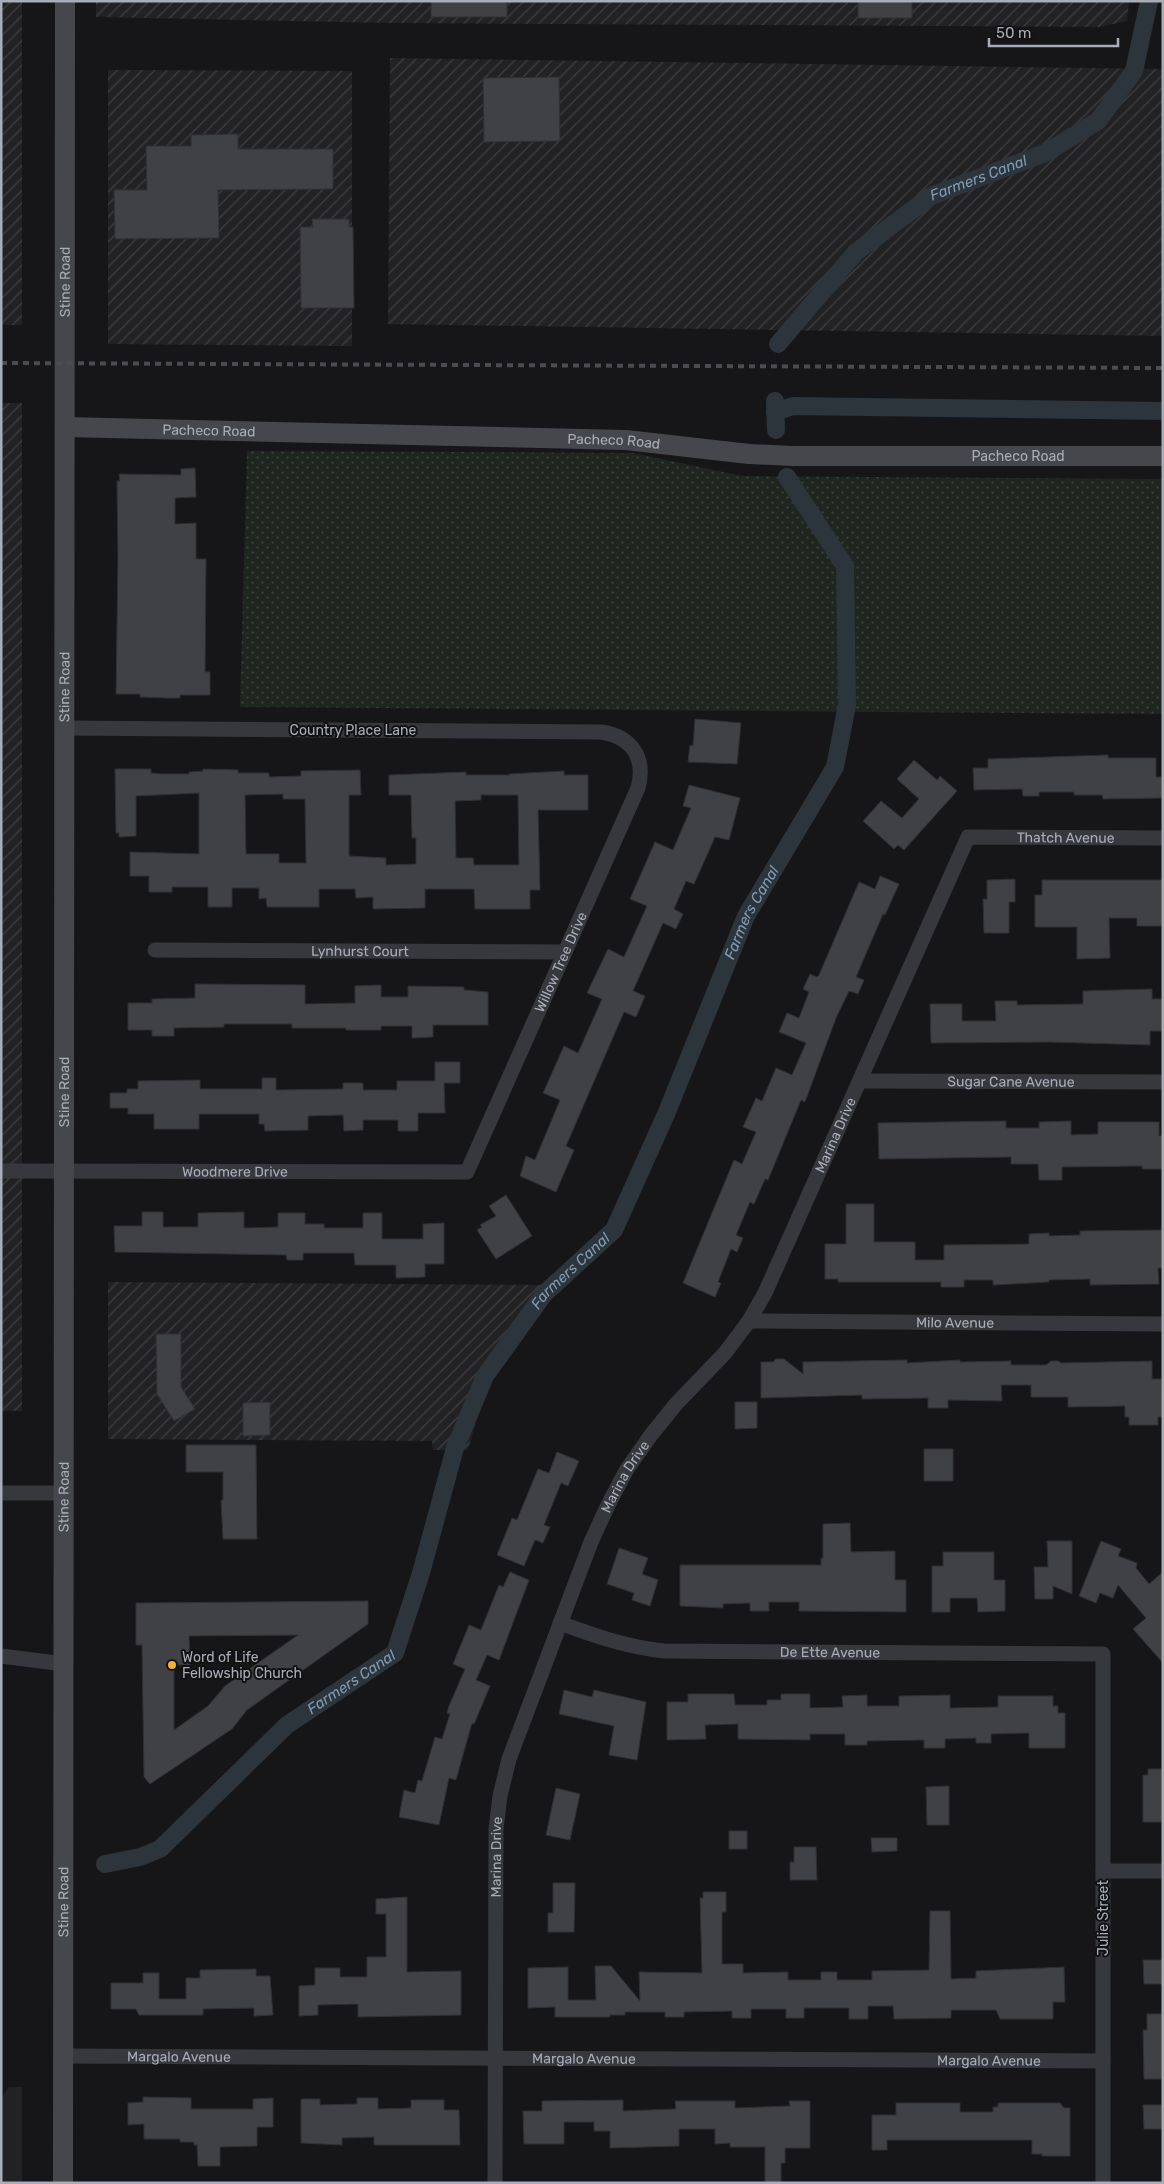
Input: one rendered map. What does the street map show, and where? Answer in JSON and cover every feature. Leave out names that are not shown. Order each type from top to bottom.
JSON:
[{"type":"main road","name":"Stine Road","points":[[64,2183],[65,1]]},
{"type":"main road","name":"Pacheco Road","points":[[65,426],[626,440],[749,454],[793,456],[1163,456]]},
{"type":"street","name":"Country Place Lane","points":[[65,728],[602,732],[615,734],[627,741],[635,750]]},
{"type":"street","name":"Willow Tree Drive","points":[[467,1172],[638,788],[641,775],[640,761],[635,750]]},
{"type":"street","name":"Thatch Avenue","points":[[968,837],[1163,838]]},
{"type":"street","name":"Marina Drive","points":[[495,2183],[496,1829],[500,1796],[509,1759],[590,1542],[627,1469],[661,1422],[725,1353],[749,1321],[765,1293],[968,837]]},
{"type":"street","name":"Lynhurst Court","points":[[155,950],[565,952]]},
{"type":"street","name":"Sugar Cane Avenue","points":[[860,1081],[1163,1082]]},
{"type":"street","name":"Woodmere Drive","points":[[1,1170],[467,1172]]},
{"type":"street","name":"Milo Avenue","points":[[749,1321],[1163,1324]]},
{"type":"street","points":[[1,1493],[65,1493]]},
{"type":"street","name":"De Ette Avenue","points":[[560,1623],[609,1641],[636,1648],[664,1651],[1103,1654]]},
{"type":"street","name":"Julie Street","points":[[1103,1654],[1103,2183]]},
{"type":"street","points":[[1,1656],[64,1664]]},
{"type":"street","points":[[1103,1871],[1163,1871]]},
{"type":"street","name":"Margalo Avenue","points":[[65,2056],[1103,2061]]},
{"type":"shaded area","points":[[1,1],[22,1],[22,325],[1,325]]},
{"type":"shaded area","points":[[96,1],[1129,1],[1127,21],[1099,27],[391,23],[96,17]]},
{"type":"shaded area","points":[[390,58],[1163,69],[1163,336],[388,324]]},
{"type":"shaded area","points":[[108,70],[352,71],[352,346],[108,344]]},
{"type":"shaded area","points":[[1,403],[22,403],[22,1411],[1,1411]]},
{"type":"shaded area","points":[[247,451],[633,453],[742,476],[1163,479],[1163,714],[240,707]]},
{"type":"shaded area","points":[[108,1282],[558,1285],[513,1339],[496,1365],[483,1396],[468,1450],[433,1450],[432,1441],[108,1439]]},
{"type":"shaded area","points":[[9,2087],[22,2087],[22,2183],[1,2183],[1,2098]]},
{"type":"building","points":[[431,1],[507,1],[507,17],[431,17]]},
{"type":"building","points":[[858,1],[912,1],[912,18],[858,18]]},
{"type":"building","points":[[559,77],[560,141],[484,142],[483,78]]},
{"type":"building","points":[[238,134],[238,149],[333,149],[333,189],[218,190],[219,238],[115,239],[114,190],[147,190],[146,146],[191,146],[191,135]]},
{"type":"building","points":[[312,219],[349,219],[349,227],[353,227],[354,308],[301,308],[300,227],[313,227]]},
{"type":"building","points":[[195,468],[196,497],[175,498],[175,524],[196,523],[196,559],[206,559],[205,672],[210,672],[210,695],[180,695],[180,698],[167,698],[140,697],[140,694],[116,694],[117,481],[120,481],[119,474],[181,475],[181,469]]},
{"type":"building","points":[[695,719],[741,723],[737,764],[688,762],[690,745],[693,746]]},
{"type":"building","points":[[1108,755],[1108,758],[1156,758],[1156,777],[1163,777],[1163,798],[1103,799],[1102,795],[1074,795],[1074,792],[1039,792],[1039,796],[1023,796],[1022,789],[974,790],[973,768],[988,768],[988,759]]},
{"type":"building","points":[[914,760],[937,780],[940,776],[957,791],[904,850],[898,845],[894,849],[863,821],[881,801],[902,818],[919,799],[897,779]]},
{"type":"building","points":[[115,769],[151,769],[151,773],[162,774],[189,774],[189,772],[203,771],[203,769],[238,770],[238,773],[269,773],[269,777],[301,776],[301,771],[360,770],[361,795],[349,795],[349,856],[386,858],[386,865],[416,864],[416,838],[412,838],[411,795],[389,795],[389,775],[466,772],[466,775],[510,775],[564,771],[564,775],[588,775],[588,810],[538,810],[540,890],[530,890],[530,909],[475,909],[474,889],[425,889],[425,908],[373,909],[373,897],[356,898],[355,889],[319,889],[319,907],[267,907],[266,898],[259,899],[259,888],[232,888],[232,907],[208,907],[208,887],[172,887],[172,892],[149,892],[149,876],[130,876],[130,852],[199,854],[199,793],[136,796],[136,836],[119,837],[119,833],[116,833]],"holes":[[[283,794],[283,799],[305,799],[306,863],[279,863],[279,854],[246,854],[245,795]],[[481,795],[518,795],[519,865],[474,865],[473,858],[456,858],[455,801],[481,800]]]},
{"type":"building","points":[[689,785],[740,798],[729,840],[715,837],[694,884],[686,881],[674,909],[683,914],[676,929],[663,923],[633,991],[645,996],[636,1017],[624,1012],[566,1146],[574,1150],[556,1192],[520,1176],[526,1156],[535,1160],[560,1100],[543,1093],[564,1046],[578,1053],[602,999],[587,993],[608,949],[624,957],[647,906],[630,899],[655,842],[673,850],[691,808],[683,806]]},
{"type":"building","points":[[880,876],[899,884],[885,915],[883,914],[856,977],[864,980],[858,994],[849,991],[836,1018],[805,1102],[801,1100],[768,1180],[765,1179],[754,1204],[750,1202],[736,1235],[743,1238],[737,1252],[731,1249],[718,1282],[721,1283],[715,1297],[683,1283],[734,1160],[742,1164],[756,1132],[743,1127],[756,1098],[762,1101],[776,1068],[792,1075],[806,1043],[779,1032],[787,1013],[799,1018],[809,992],[803,989],[810,974],[817,977],[819,975],[859,882],[875,889]]},
{"type":"building","points":[[1015,879],[1015,902],[1009,902],[1009,933],[984,933],[983,899],[987,899],[987,880]]},
{"type":"building","points":[[1042,880],[1163,880],[1163,926],[1137,926],[1137,918],[1109,918],[1110,958],[1077,959],[1077,927],[1035,927],[1035,895],[1042,895]]},
{"type":"building","points":[[195,984],[305,985],[305,1004],[355,1003],[355,986],[381,985],[381,997],[408,997],[408,986],[464,987],[464,990],[488,992],[488,1025],[433,1025],[433,1037],[412,1038],[412,1026],[381,1026],[381,1030],[346,1030],[346,1028],[292,1028],[292,1024],[224,1024],[224,1027],[174,1028],[174,1036],[152,1036],[152,1030],[128,1030],[128,1003],[152,1003],[152,999],[195,998]]},
{"type":"building","points":[[1152,989],[1152,999],[1163,999],[1163,1031],[1150,1031],[1150,1045],[1049,1042],[931,1043],[930,1004],[962,1004],[962,1021],[996,1021],[995,1001],[1017,1001],[1017,1005],[1083,1004],[1083,991]]},
{"type":"building","points":[[435,1062],[460,1062],[460,1083],[444,1083],[445,1113],[418,1113],[418,1131],[398,1131],[398,1120],[363,1120],[363,1130],[344,1131],[343,1115],[308,1116],[308,1130],[265,1131],[264,1124],[259,1124],[259,1114],[199,1114],[199,1129],[154,1129],[154,1114],[128,1114],[128,1108],[110,1108],[110,1093],[127,1093],[127,1089],[138,1089],[138,1081],[200,1080],[200,1089],[262,1089],[262,1078],[276,1078],[276,1090],[343,1089],[343,1083],[363,1083],[363,1090],[397,1090],[397,1081],[435,1081]]},
{"type":"building","points":[[1006,1121],[1006,1128],[1039,1128],[1039,1122],[1071,1121],[1071,1135],[1098,1134],[1098,1122],[1159,1122],[1159,1136],[1163,1136],[1163,1169],[1142,1169],[1142,1166],[1062,1167],[1062,1180],[1039,1180],[1038,1164],[1011,1164],[1011,1157],[879,1159],[878,1123]]},
{"type":"building","points":[[506,1195],[532,1236],[496,1259],[477,1230],[482,1227],[480,1225],[496,1216],[489,1206]]},
{"type":"building","points":[[846,1204],[874,1204],[874,1242],[915,1242],[915,1260],[944,1260],[944,1245],[1029,1244],[1029,1234],[1049,1233],[1049,1236],[1080,1235],[1080,1231],[1163,1230],[1163,1268],[1158,1268],[1159,1284],[1090,1285],[1090,1279],[1049,1280],[1049,1282],[993,1285],[993,1280],[964,1280],[964,1287],[941,1287],[941,1282],[838,1282],[838,1279],[825,1279],[825,1244],[846,1244]]},
{"type":"building","points":[[142,1212],[163,1212],[163,1227],[198,1227],[198,1213],[244,1212],[244,1228],[278,1227],[278,1213],[305,1213],[305,1224],[324,1224],[324,1228],[363,1228],[363,1213],[382,1213],[382,1239],[423,1239],[423,1224],[444,1223],[444,1264],[425,1264],[425,1277],[396,1278],[396,1265],[355,1265],[354,1253],[303,1253],[303,1260],[287,1260],[286,1255],[115,1252],[114,1226],[142,1226]]},
{"type":"building","points":[[156,1334],[181,1334],[181,1387],[195,1409],[174,1421],[157,1394]]},
{"type":"building","points":[[776,1359],[784,1359],[803,1374],[803,1362],[907,1360],[907,1363],[960,1360],[960,1362],[1011,1361],[1011,1365],[1046,1365],[1051,1361],[1061,1363],[1152,1361],[1152,1379],[1162,1379],[1163,1417],[1158,1417],[1158,1425],[1129,1425],[1129,1417],[1125,1417],[1125,1406],[1068,1407],[1068,1397],[1031,1397],[1031,1385],[1001,1385],[1002,1401],[948,1400],[948,1408],[928,1408],[928,1398],[862,1399],[862,1395],[761,1398],[761,1362],[773,1362]]},
{"type":"building","points":[[270,1402],[270,1435],[243,1436],[243,1403]]},
{"type":"building","points":[[735,1402],[757,1402],[757,1428],[735,1429]]},
{"type":"building","points":[[186,1445],[256,1445],[257,1539],[223,1539],[221,1500],[223,1500],[223,1472],[186,1472]]},
{"type":"building","points":[[924,1449],[953,1449],[953,1481],[924,1481]]},
{"type":"building","points":[[557,1452],[579,1461],[568,1486],[561,1483],[544,1525],[550,1527],[543,1543],[535,1540],[524,1566],[497,1555],[512,1518],[517,1520],[538,1469],[549,1473]]},
{"type":"building","points":[[850,1523],[851,1552],[895,1551],[895,1580],[906,1580],[906,1612],[799,1611],[799,1602],[769,1602],[769,1611],[750,1611],[750,1603],[723,1604],[723,1608],[680,1606],[680,1565],[821,1565],[821,1558],[823,1558],[823,1524]]},
{"type":"building","points":[[1047,1541],[1072,1541],[1072,1594],[1053,1586],[1053,1599],[1035,1599],[1034,1567],[1048,1567]]},
{"type":"building","points":[[1101,1541],[1121,1549],[1118,1556],[1137,1563],[1136,1568],[1149,1584],[1163,1572],[1163,1663],[1133,1629],[1146,1618],[1118,1585],[1113,1598],[1100,1593],[1096,1603],[1079,1596]]},
{"type":"building","points":[[619,1548],[648,1558],[642,1574],[658,1580],[650,1606],[632,1600],[634,1593],[607,1584]]},
{"type":"building","points":[[943,1552],[994,1552],[994,1580],[1005,1580],[1005,1611],[978,1612],[977,1598],[950,1598],[950,1612],[932,1612],[932,1566],[943,1566]]},
{"type":"building","points":[[510,1572],[529,1580],[499,1660],[487,1655],[476,1680],[490,1686],[474,1724],[472,1723],[456,1780],[449,1778],[439,1825],[399,1817],[404,1790],[415,1793],[418,1780],[422,1781],[435,1737],[442,1739],[450,1714],[447,1713],[449,1706],[465,1669],[453,1664],[469,1625],[481,1630],[499,1585],[503,1587]]},
{"type":"building","points":[[368,1601],[368,1624],[247,1710],[232,1729],[150,1784],[144,1777],[142,1645],[136,1645],[136,1603]],"holes":[[[298,1635],[225,1686],[208,1706],[174,1730],[174,1665],[190,1665],[189,1636]]]},
{"type":"building","points":[[564,1690],[592,1697],[594,1690],[646,1702],[637,1760],[609,1755],[614,1726],[559,1714]]},
{"type":"building","points":[[688,1694],[734,1694],[735,1705],[767,1705],[767,1700],[781,1700],[781,1694],[810,1694],[810,1708],[843,1707],[842,1696],[867,1695],[867,1706],[899,1706],[899,1696],[950,1695],[950,1708],[998,1707],[998,1696],[1053,1696],[1053,1706],[1058,1706],[1058,1713],[1065,1713],[1065,1748],[1029,1748],[1029,1733],[991,1734],[991,1743],[976,1743],[976,1738],[945,1739],[945,1748],[924,1748],[924,1740],[867,1741],[867,1745],[845,1745],[845,1734],[810,1734],[810,1740],[738,1739],[738,1724],[705,1725],[706,1739],[667,1740],[667,1702],[688,1702]]},
{"type":"building","points":[[1148,1769],[1163,1769],[1163,1822],[1143,1822],[1143,1775],[1148,1775]]},
{"type":"building","points":[[949,1786],[949,1825],[927,1825],[926,1787]]},
{"type":"building","points":[[556,1788],[580,1794],[570,1840],[546,1835]]},
{"type":"building","points":[[729,1831],[747,1831],[747,1849],[729,1849]]},
{"type":"building","points":[[871,1838],[897,1838],[897,1851],[872,1852]]},
{"type":"building","points":[[794,1847],[816,1847],[817,1880],[790,1880],[790,1862],[794,1862]]},
{"type":"building","points":[[553,1883],[575,1883],[574,1932],[548,1932],[548,1913],[553,1913]]},
{"type":"building","points":[[703,1892],[726,1892],[726,1912],[722,1912],[722,1964],[743,1964],[743,1973],[788,1972],[788,1980],[821,1980],[821,1972],[837,1972],[837,1980],[872,1980],[872,1971],[929,1970],[930,1911],[950,1911],[951,1979],[976,1978],[976,1971],[1064,1967],[1065,2002],[1053,2002],[1053,2019],[1000,2019],[996,2010],[951,2010],[951,2018],[894,2019],[893,2006],[868,2006],[868,2019],[849,2019],[849,2008],[804,2008],[804,2018],[786,2018],[786,2009],[751,2009],[751,2018],[732,2018],[732,2011],[684,2012],[684,2017],[665,2017],[665,2012],[625,2012],[625,2015],[610,2015],[610,2017],[555,2017],[555,2007],[528,2008],[528,1968],[568,1967],[568,2000],[596,2000],[595,1966],[611,1966],[640,2001],[639,1972],[702,1973],[700,1898],[703,1898]]},
{"type":"building","points":[[407,1897],[407,1972],[461,1971],[461,2015],[358,2017],[358,2004],[318,2005],[318,2015],[299,2016],[299,1986],[315,1985],[315,1968],[340,1968],[340,1977],[367,1977],[367,1957],[386,1957],[386,1914],[376,1914],[376,1899]]},
{"type":"building","points":[[1143,1960],[1163,1960],[1163,1984],[1144,1984]]},
{"type":"building","points":[[256,1969],[256,1976],[270,1976],[273,2015],[254,2016],[254,2008],[203,2009],[203,2015],[139,2015],[136,2009],[111,2009],[111,1983],[143,1983],[143,1973],[159,1973],[159,1999],[186,1999],[186,1978],[200,1978],[200,1970]]},
{"type":"building","points":[[1147,2014],[1163,2014],[1163,2079],[1144,2079],[1143,2030],[1147,2030]]},
{"type":"building","points":[[143,2097],[191,2098],[191,2109],[253,2109],[253,2099],[273,2098],[273,2127],[257,2127],[257,2146],[220,2147],[220,2166],[198,2166],[197,2145],[194,2145],[194,2142],[180,2142],[180,2139],[144,2139],[144,2124],[128,2125],[128,2103],[143,2102]]},
{"type":"building","points":[[357,2098],[378,2098],[378,2109],[411,2108],[411,2100],[444,2100],[444,2110],[459,2110],[460,2145],[374,2145],[374,2137],[342,2138],[342,2145],[301,2143],[301,2099],[320,2099],[320,2105],[357,2104]]},
{"type":"building","points":[[623,2100],[623,2111],[676,2109],[675,2101],[735,2101],[735,2108],[790,2106],[789,2101],[810,2101],[810,2148],[785,2148],[785,2163],[781,2163],[781,2183],[765,2183],[765,2147],[730,2147],[730,2143],[715,2144],[715,2129],[679,2129],[679,2146],[610,2148],[610,2131],[594,2131],[594,2122],[564,2122],[564,2144],[524,2144],[523,2111],[542,2111],[542,2101]]},
{"type":"building","points":[[896,2103],[960,2103],[960,2112],[993,2112],[993,2107],[998,2107],[998,2103],[1060,2103],[1064,2108],[1070,2108],[1070,2156],[1032,2154],[1032,2140],[887,2140],[887,2150],[872,2150],[872,2115],[896,2115]]},
{"type":"building","points":[[1143,2105],[1163,2105],[1163,2129],[1144,2129]]},
{"type":"waterway","name":"Farmers Canal","points":[[778,344],[856,252],[931,196],[1045,153],[1098,121],[1134,71],[1149,1]]},
{"type":"waterway","name":"Farmers Canal","points":[[775,401],[776,430]]},
{"type":"waterway","points":[[775,412],[793,406],[1163,411]]},
{"type":"waterway","name":"Farmers Canal","points":[[105,1864],[140,1857],[160,1849],[287,1725],[395,1653],[421,1573],[455,1448],[485,1376],[544,1294],[614,1230],[667,1112],[746,916],[835,767],[847,705],[845,566],[787,477]]},
{"type":"railway","points":[[1,363],[1163,368]]},
{"type":"place","name":"Word of Life Fellowship Church","points":[[172,1665]]}]
